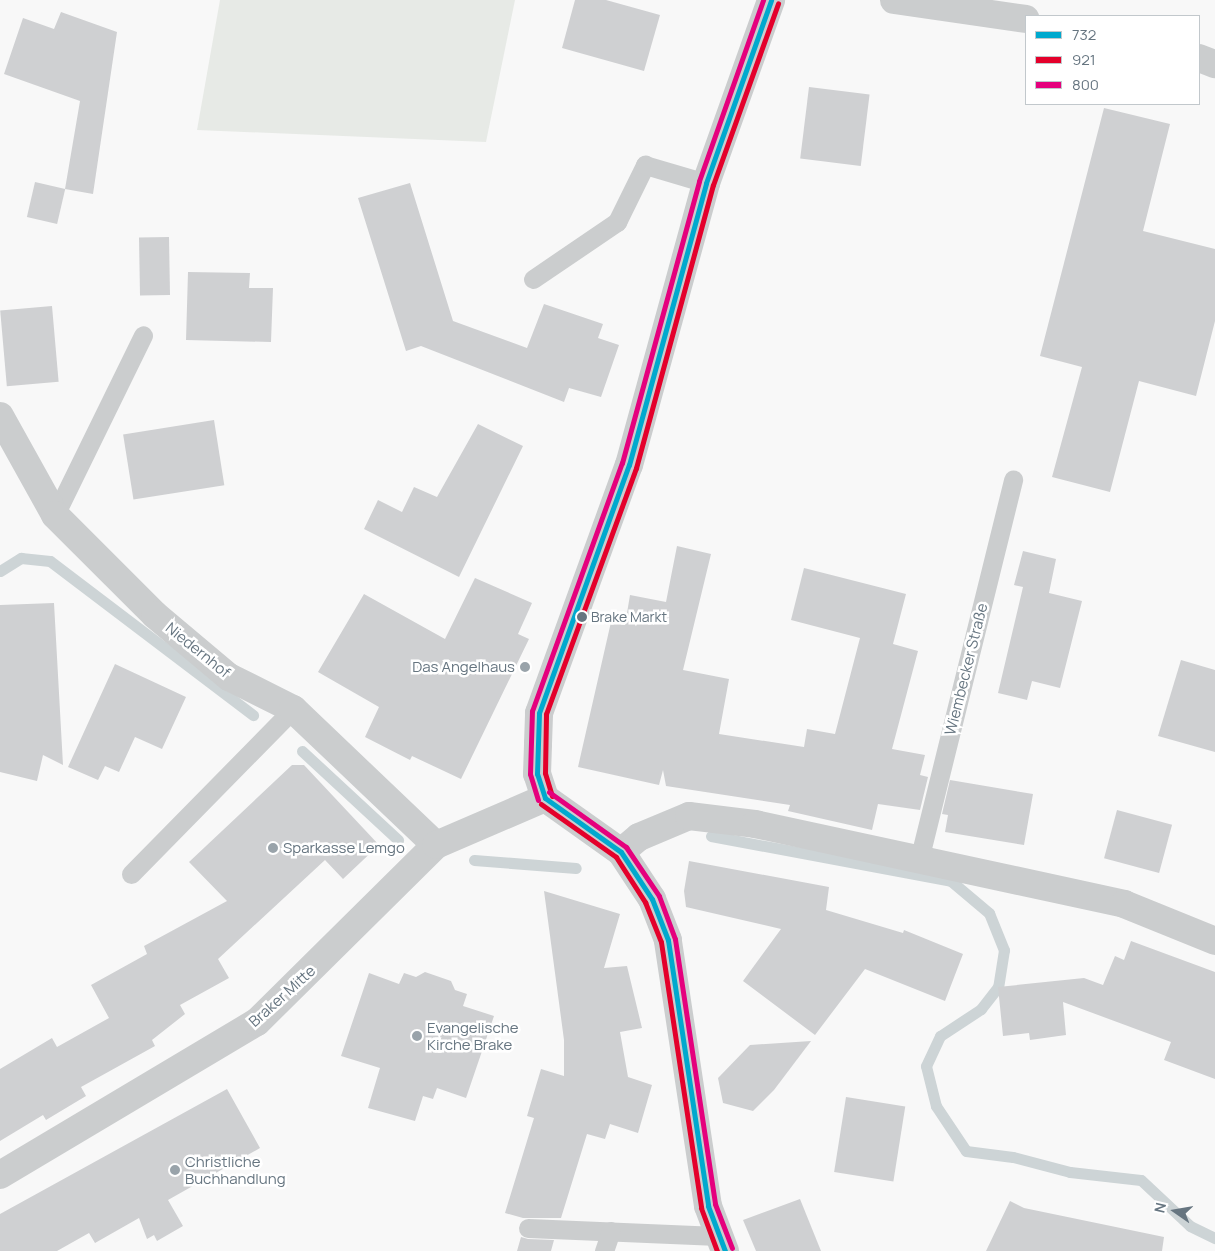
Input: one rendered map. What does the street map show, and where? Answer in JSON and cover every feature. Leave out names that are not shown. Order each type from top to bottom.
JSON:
[{"type":"street","points":[[722,1244],[708,1206],[668,940],[652,899],[621,852],[544,798],[537,774],[539,713],[629,465],[706,183],[772,0]]},
{"type":"street","points":[[894,0],[1025,20]]},
{"type":"street","points":[[1200,58],[1215,64]]},
{"type":"street","name":"Niedernhof","points":[[0,416],[54,515],[155,615],[229,677],[293,709],[436,845]]},
{"type":"street","name":"Braker Mitte","points":[[0,1175],[257,1022],[436,845],[544,798]]},
{"type":"street","points":[[621,852],[640,837],[689,816],[755,824],[1124,904],[1215,941]]},
{"type":"lane","points":[[533,280],[617,222],[645,165],[706,183]]},
{"type":"lane","points":[[54,515],[143,335]]},
{"type":"lane","name":"Wiembecker Straße","points":[[919,860],[1013,478]]},
{"type":"lane","points":[[131,874],[293,709]]},
{"type":"lane","points":[[528,1228],[611,1231],[722,1244]]},
{"type":"lane","points":[[604,1251],[611,1231]]},
{"type":"shaded area","points":[[220,0],[515,0],[486,142],[197,130]]},
{"type":"building","points":[[575,0],[606,0],[660,15],[644,71],[562,48]]},
{"type":"building","points":[[61,12],[117,32],[93,194],[65,189],[80,101],[4,74],[23,18],[54,29]]},
{"type":"building","points":[[809,87],[870,94],[861,166],[800,158]]},
{"type":"building","points":[[1104,108],[1170,124],[1143,231],[1215,249],[1215,321],[1196,396],[1139,381],[1110,492],[1052,477],[1082,367],[1040,356]]},
{"type":"building","points":[[35,182],[65,189],[57,224],[27,217]]},
{"type":"building","points":[[410,183],[453,321],[527,348],[544,304],[603,324],[598,338],[619,345],[601,397],[569,388],[564,402],[421,346],[406,351],[358,198]]},
{"type":"building","points":[[169,237],[170,295],[140,296],[139,238]]},
{"type":"building","points":[[188,272],[250,273],[249,288],[273,288],[271,342],[186,340]]},
{"type":"building","points":[[52,306],[59,382],[7,386],[0,311]]},
{"type":"building","points":[[214,420],[224,485],[133,500],[123,434]]},
{"type":"building","points":[[478,424],[523,446],[459,577],[364,529],[378,500],[402,512],[414,487],[437,497]]},
{"type":"building","points":[[677,546],[711,554],[683,670],[729,679],[719,734],[804,747],[807,729],[835,734],[860,638],[791,620],[804,568],[906,594],[893,644],[918,651],[892,749],[925,755],[920,775],[928,777],[920,810],[878,804],[872,830],[788,811],[790,805],[666,786],[663,770],[659,785],[578,767],[611,622],[625,625],[630,595],[666,602]]},
{"type":"building","points":[[1023,551],[1056,559],[1049,593],[1082,601],[1060,688],[1032,681],[1027,700],[998,693],[1023,587],[1014,585]]},
{"type":"building","points":[[475,578],[532,603],[518,634],[529,639],[461,779],[412,756],[410,760],[365,737],[379,707],[318,672],[364,594],[445,639]]},
{"type":"building","points":[[54,603],[63,765],[43,755],[37,781],[0,772],[0,605]]},
{"type":"building","points":[[1181,660],[1215,670],[1215,752],[1158,736]]},
{"type":"building","points":[[115,664],[186,697],[162,749],[135,737],[119,772],[105,766],[98,780],[68,767]]},
{"type":"building","points":[[292,765],[304,765],[379,845],[343,879],[325,860],[218,959],[229,978],[180,1005],[185,1014],[152,1040],[155,1046],[81,1087],[86,1096],[46,1120],[43,1115],[0,1141],[0,1069],[52,1038],[57,1047],[109,1018],[91,985],[147,954],[144,946],[227,901],[189,862]]},
{"type":"building","points":[[950,780],[1033,794],[1024,845],[945,832],[948,815],[942,814]]},
{"type":"building","points":[[1117,810],[1172,825],[1159,873],[1104,858]]},
{"type":"building","points":[[689,861],[829,887],[826,910],[903,933],[904,930],[963,954],[945,1001],[865,969],[815,1035],[743,981],[781,929],[686,907],[684,891]]},
{"type":"building","points":[[544,891],[620,914],[604,968],[627,966],[642,1028],[620,1032],[628,1077],[652,1085],[638,1133],[610,1124],[605,1139],[587,1134],[561,1218],[523,1218],[505,1213],[534,1118],[527,1116],[541,1069],[564,1076],[564,1040]]},
{"type":"building","points":[[1131,941],[1215,972],[1215,1079],[1164,1060],[1171,1042],[1063,1002],[1066,1035],[1030,1040],[1029,1033],[1003,1036],[998,987],[1084,978],[1103,985],[1115,956],[1124,960]]},
{"type":"building","name":"Evangelische Kirche Brake","points":[[425,972],[451,981],[455,990],[467,994],[463,1006],[494,1016],[466,1098],[437,1088],[433,1099],[423,1096],[415,1121],[368,1108],[380,1068],[341,1056],[369,973],[399,984],[404,973],[416,977]]},
{"type":"building","points":[[811,1041],[774,1090],[753,1111],[723,1103],[718,1078],[750,1045]]},
{"type":"building","points":[[227,1089],[260,1148],[168,1200],[183,1226],[157,1241],[154,1235],[147,1239],[139,1218],[95,1243],[89,1233],[57,1251],[0,1251],[0,1214]]},
{"type":"building","points":[[846,1097],[905,1106],[893,1181],[834,1172]]},
{"type":"building","points":[[800,1199],[821,1251],[756,1251],[743,1220]]},
{"type":"building","points":[[1010,1201],[1024,1208],[1164,1237],[1162,1251],[986,1251]]},
{"type":"building","points":[[521,1237],[554,1240],[551,1251],[517,1251]]},
{"type":"waterway","points":[[0,571],[21,558],[50,561],[253,715]]},
{"type":"waterway","points":[[302,751],[398,840]]},
{"type":"waterway","points":[[711,836],[951,881],[989,913],[1004,950],[998,987],[981,1009],[940,1036],[926,1066],[936,1106],[966,1151],[1013,1157],[1070,1172],[1141,1180],[1190,1226],[1215,1238]]},
{"type":"waterway","points":[[474,860],[576,868]]},
{"type":"transit line","name":"800","points":[[538,800],[530,774],[532,711],[622,463],[699,181],[763,0]]},
{"type":"transit line","name":"732","points":[[545,798],[537,774],[539,713],[629,465],[706,183],[771,0]]},
{"type":"transit line","name":"921","points":[[552,796],[545,773],[546,714],[636,468],[713,185],[778,3]]},
{"type":"transit line","name":"800","points":[[549,792],[626,847],[659,896],[675,939],[715,1204],[732,1248]]},
{"type":"transit line","name":"732","points":[[545,798],[621,852],[652,899],[668,940],[708,1206],[725,1251]]},
{"type":"transit line","name":"921","points":[[541,804],[616,857],[645,902],[661,942],[701,1208],[717,1251]]},
{"type":"place","name":"Brake Markt","points":[[582,617]]},
{"type":"place","name":"Das Angelhaus","points":[[525,667]]},
{"type":"place","name":"Sparkasse Lemgo","points":[[273,848]]},
{"type":"place","name":"Evangelische Kirche Brake","points":[[417,1036]]},
{"type":"place","name":"Christliche Buchhandlung","points":[[175,1170]]}]
